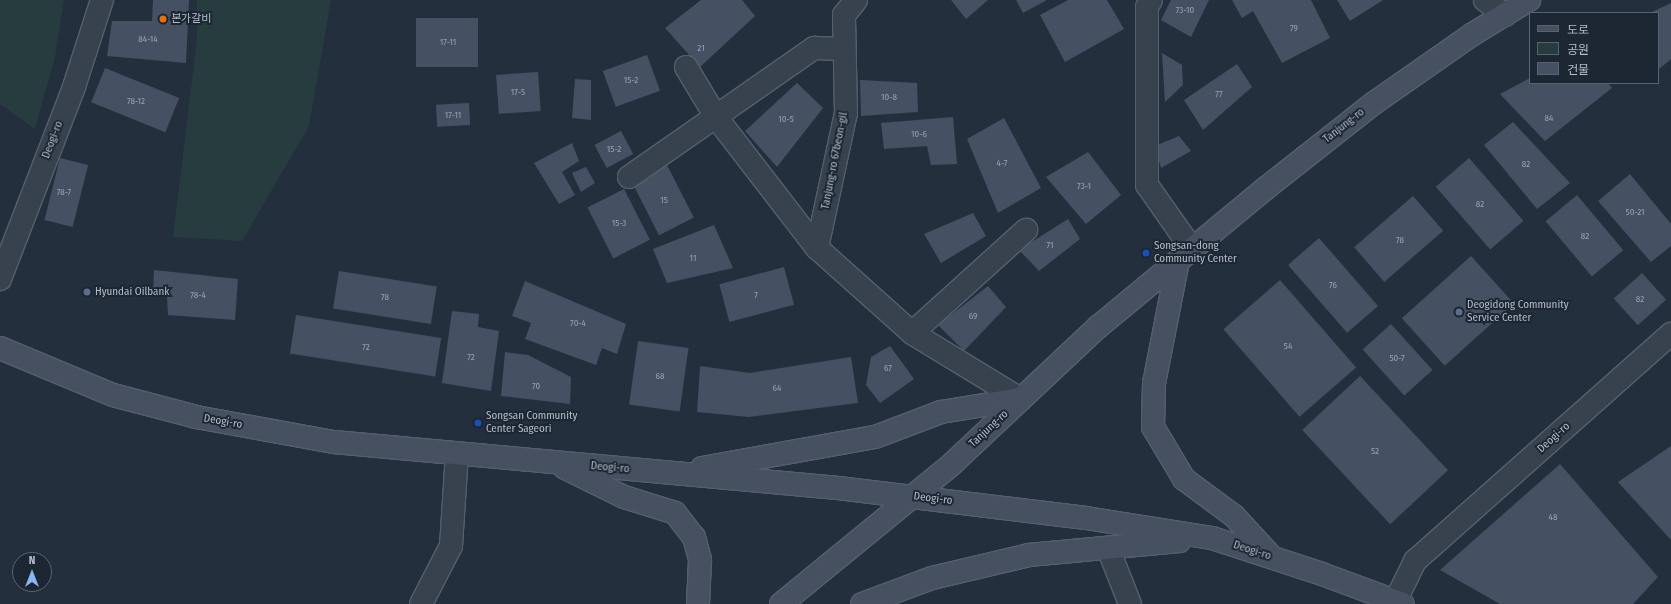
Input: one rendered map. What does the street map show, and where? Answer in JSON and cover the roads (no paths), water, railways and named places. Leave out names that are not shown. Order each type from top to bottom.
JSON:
[{"type":"main road","name":"Tanjung-ro","points":[[781,604],[910,496],[953,463],[1098,327],[1185,255],[1374,103],[1529,0]]},
{"type":"main road","points":[[1185,255],[1154,383],[1153,428],[1184,479],[1234,516],[1272,557]]},
{"type":"main road","name":"Deogi-ro","points":[[0,348],[113,395],[196,417],[334,442],[910,496],[1212,538],[1272,557],[1398,603]]},
{"type":"main road","points":[[671,474],[875,437],[941,412],[1020,399]]},
{"type":"main road","points":[[553,463],[624,497],[675,514],[694,537],[700,560],[698,604]]},
{"type":"main road","points":[[862,604],[932,578],[1029,555],[1212,538]]},
{"type":"street","name":"Deogi-ro","points":[[0,279],[74,87],[102,0]]},
{"type":"street","name":"Tanjung-ro 67beon-gil","points":[[817,248],[846,113],[844,15],[856,0]]},
{"type":"street","points":[[1151,0],[1147,7],[1147,185],[1185,255]]},
{"type":"street","points":[[1485,0],[1505,15]]},
{"type":"street","points":[[629,177],[814,48],[844,49]]},
{"type":"street","points":[[686,66],[716,117],[817,248],[912,333],[1020,399]]},
{"type":"street","points":[[912,333],[1026,230]]},
{"type":"street","name":"Deogi-ro","points":[[1398,603],[1407,574],[1415,561],[1671,334]]},
{"type":"street","points":[[421,604],[451,546],[457,454]]},
{"type":"street","points":[[1108,548],[1130,604]]},
{"type":"place","name":"본가갈비","points":[[163,19]]},
{"type":"place","name":"Songsan-dong Community Center","points":[[1146,253]]},
{"type":"place","name":"Hyundai Oilbank","points":[[87,292]]},
{"type":"place","name":"Deogidong Community Service Center","points":[[1459,312]]},
{"type":"place","name":"Songsan Community Center Sageori","points":[[478,423]]}]
